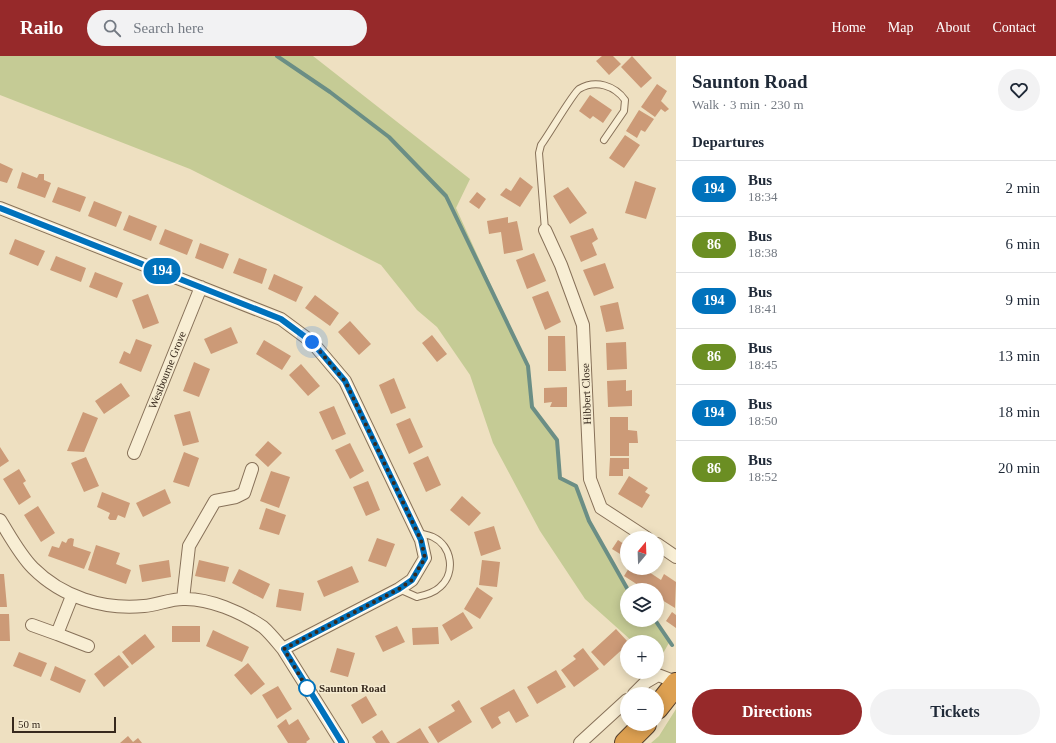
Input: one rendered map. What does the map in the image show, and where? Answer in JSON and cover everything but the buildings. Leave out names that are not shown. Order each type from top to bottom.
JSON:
[{"type":"highway","points":[[664,699],[676,683]]},
{"type":"highway","points":[[626,743],[638,731]]},
{"type":"street","points":[[0,208],[201,286],[281,319],[312,342],[345,381],[418,533],[425,558],[412,580],[399,589],[284,649]]},
{"type":"street","name":"Hibbert Close","points":[[545,230],[562,265],[583,325],[590,479],[601,508],[637,531]]},
{"type":"street","name":"Westbourne Grove","points":[[134,453],[201,286]]},
{"type":"street","points":[[183,599],[189,546],[215,501],[236,497],[244,493],[252,469]]},
{"type":"street","points":[[0,520],[32,567],[50,582],[72,596],[119,607],[145,606],[183,599],[215,604],[263,628],[284,649],[342,743]]},
{"type":"street","points":[[664,548],[676,556]]},
{"type":"street","points":[[57,634],[72,596]]},
{"type":"street","points":[[32,625],[88,646]]},
{"type":"street","points":[[641,687],[646,682],[658,675],[676,683]]},
{"type":"street","points":[[580,743],[620,706]]},
{"type":"lane","points":[[545,230],[540,153],[541,145],[578,90],[591,84],[606,86],[619,92],[625,100],[624,111],[604,140]]},
{"type":"lane","points":[[399,589],[417,597],[432,593],[441,586],[449,573],[451,563],[448,552],[434,537],[418,533]]},
{"type":"green space","points":[[0,56],[313,56],[470,179],[456,208],[528,367],[532,406],[557,440],[560,478],[576,485],[590,520],[624,583],[620,583],[620,627],[660,627],[670,641],[664,652],[664,635],[625,635],[585,599],[540,531],[493,443],[470,375],[437,327],[417,310],[381,265],[190,169],[0,95]]},
{"type":"green space","points":[[676,709],[676,743],[651,743],[662,731],[664,731],[664,728]]},
{"type":"waterway","points":[[277,56],[330,92],[389,137],[446,196],[528,366],[532,407],[557,440],[560,478],[576,486],[589,521],[624,583]]},
{"type":"waterway","points":[[660,627],[672,645]]},
{"type":"bus line","name":"194","points":[[0,208],[201,286],[281,319],[312,342],[345,381],[421,540],[425,552],[425,558],[422,566],[412,580],[399,589],[284,649],[342,743]]},
{"type":"place","name":"Saunton Road","points":[[307,688]]},
{"type":"route","points":[[307,688],[308,690],[284,649],[399,589],[412,580],[422,566],[425,558],[425,552],[421,540],[345,381],[312,342]]}]
